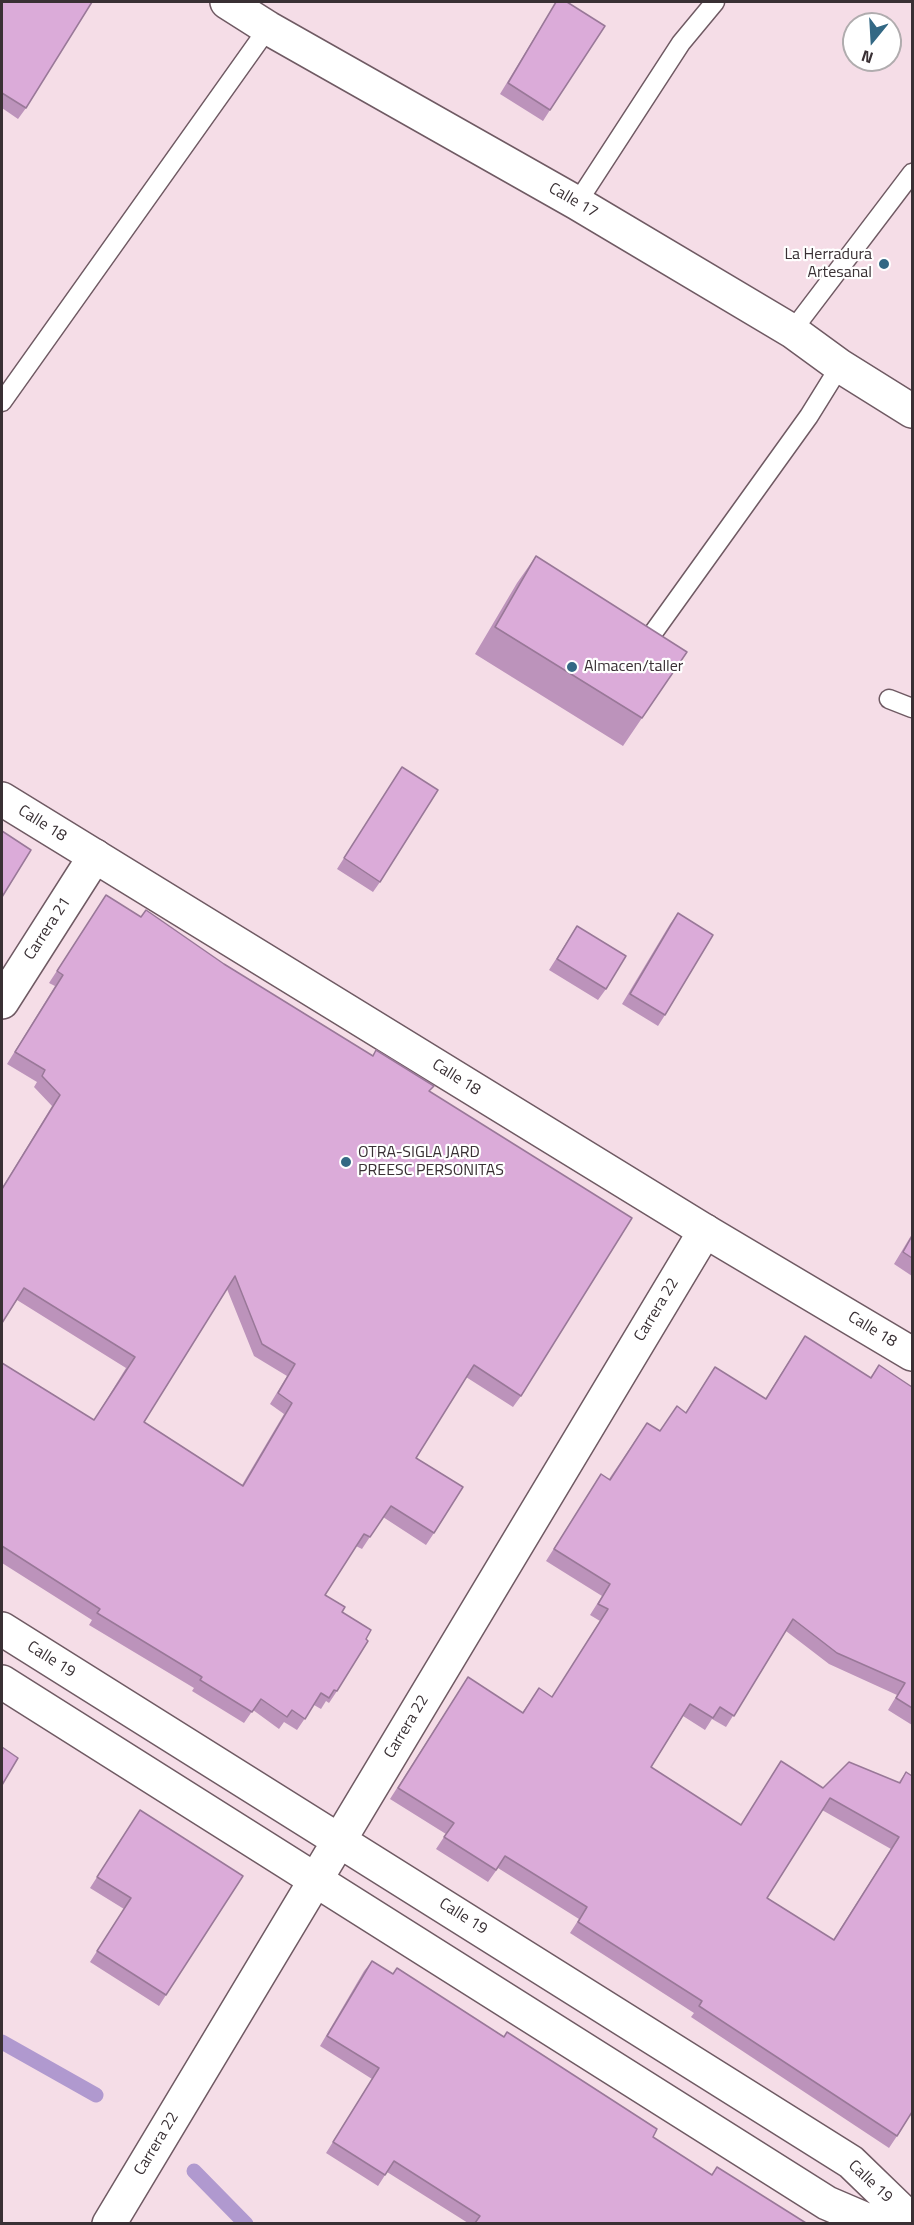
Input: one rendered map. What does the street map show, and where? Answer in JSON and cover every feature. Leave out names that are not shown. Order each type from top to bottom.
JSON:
[{"type":"street","name":"Calle 17","points":[[227,2],[268,28],[578,203],[792,332],[840,366],[912,411]]},
{"type":"street","name":"Calle 18","points":[[2,799],[705,1231],[912,1354]]},
{"type":"street","name":"Carrera 21","points":[[2,1002],[95,856]]},
{"type":"street","name":"Carrera 22","points":[[110,2223],[705,1231]]},
{"type":"street","name":"Calle 19","points":[[2,1629],[340,1839],[851,2162],[910,2220]]},
{"type":"street","name":"Calle 19","points":[[2,1682],[827,2203],[876,2223]]},
{"type":"lane","points":[[578,203],[681,43],[715,2]]},
{"type":"lane","points":[[2,402],[268,28]]},
{"type":"lane","points":[[792,332],[912,173]]},
{"type":"lane","points":[[642,647],[809,416],[840,366]]},
{"type":"lane","points":[[889,699],[912,708]]},
{"type":"building","points":[[2,2],[92,2],[26,108],[2,93]]},
{"type":"building","points":[[556,2],[567,2],[605,26],[550,110],[508,83]]},
{"type":"building","points":[[536,556],[687,652],[642,718],[495,627]]},
{"type":"building","points":[[402,767],[438,790],[380,882],[344,858]]},
{"type":"building","points":[[2,831],[31,850],[2,897]]},
{"type":"building","points":[[106,895],[141,917],[146,910],[224,964],[373,1056],[376,1050],[434,1086],[429,1091],[632,1218],[521,1396],[474,1365],[416,1458],[463,1487],[434,1533],[391,1506],[370,1537],[364,1534],[325,1595],[345,1607],[342,1612],[371,1630],[366,1639],[368,1641],[337,1691],[334,1690],[329,1698],[321,1693],[305,1719],[292,1710],[287,1717],[261,1699],[252,1712],[200,1680],[202,1677],[97,1613],[100,1609],[2,1546],[2,1363],[94,1420],[135,1357],[24,1288],[2,1323],[2,1189],[60,1095],[42,1076],[45,1070],[15,1052],[63,975],[57,971]],"holes":[[[235,1276],[262,1344],[295,1364],[278,1393],[292,1403],[243,1486],[144,1422]]]},
{"type":"building","points":[[678,913],[713,935],[665,1015],[630,994]]},
{"type":"building","points":[[577,926],[626,956],[606,989],[557,959]]},
{"type":"building","points":[[912,1236],[912,1258],[903,1252]]},
{"type":"building","points":[[805,1336],[871,1378],[879,1365],[912,1387],[912,1708],[896,1698],[905,1683],[837,1653],[793,1619],[734,1716],[720,1707],[713,1718],[690,1704],[651,1767],[741,1825],[781,1761],[823,1788],[849,1762],[900,1783],[906,1772],[912,1776],[912,2112],[897,2136],[699,2006],[702,2001],[578,1922],[587,1907],[505,1856],[496,1870],[444,1837],[454,1823],[398,1788],[468,1677],[523,1713],[539,1688],[552,1697],[608,1609],[598,1604],[610,1584],[554,1549],[601,1474],[610,1480],[647,1423],[660,1431],[677,1406],[686,1413],[715,1367],[766,1399]],"holes":[[[830,1798],[899,1837],[834,1940],[767,1898]]]},
{"type":"building","points":[[2,1747],[18,1758],[2,1785]]},
{"type":"building","points":[[140,1810],[243,1876],[166,1995],[97,1951],[131,1898],[97,1877]]},
{"type":"building","points":[[372,1961],[393,1974],[397,1968],[504,2037],[507,2032],[657,2129],[653,2137],[712,2175],[717,2167],[806,2223],[475,2223],[480,2216],[394,2161],[385,2175],[333,2142],[379,2068],[327,2036]]},
{"type":"waterway","points":[[2,2042],[96,2095]]},
{"type":"waterway","points":[[194,2171],[246,2224]]},
{"type":"place","name":"La Herradura Artesanal","points":[[884,264]]},
{"type":"place","name":"Almacen/taller","points":[[572,667]]},
{"type":"place","name":"OTRA-SIGLA JARD PREESC PERSONITAS","points":[[346,1162]]}]
